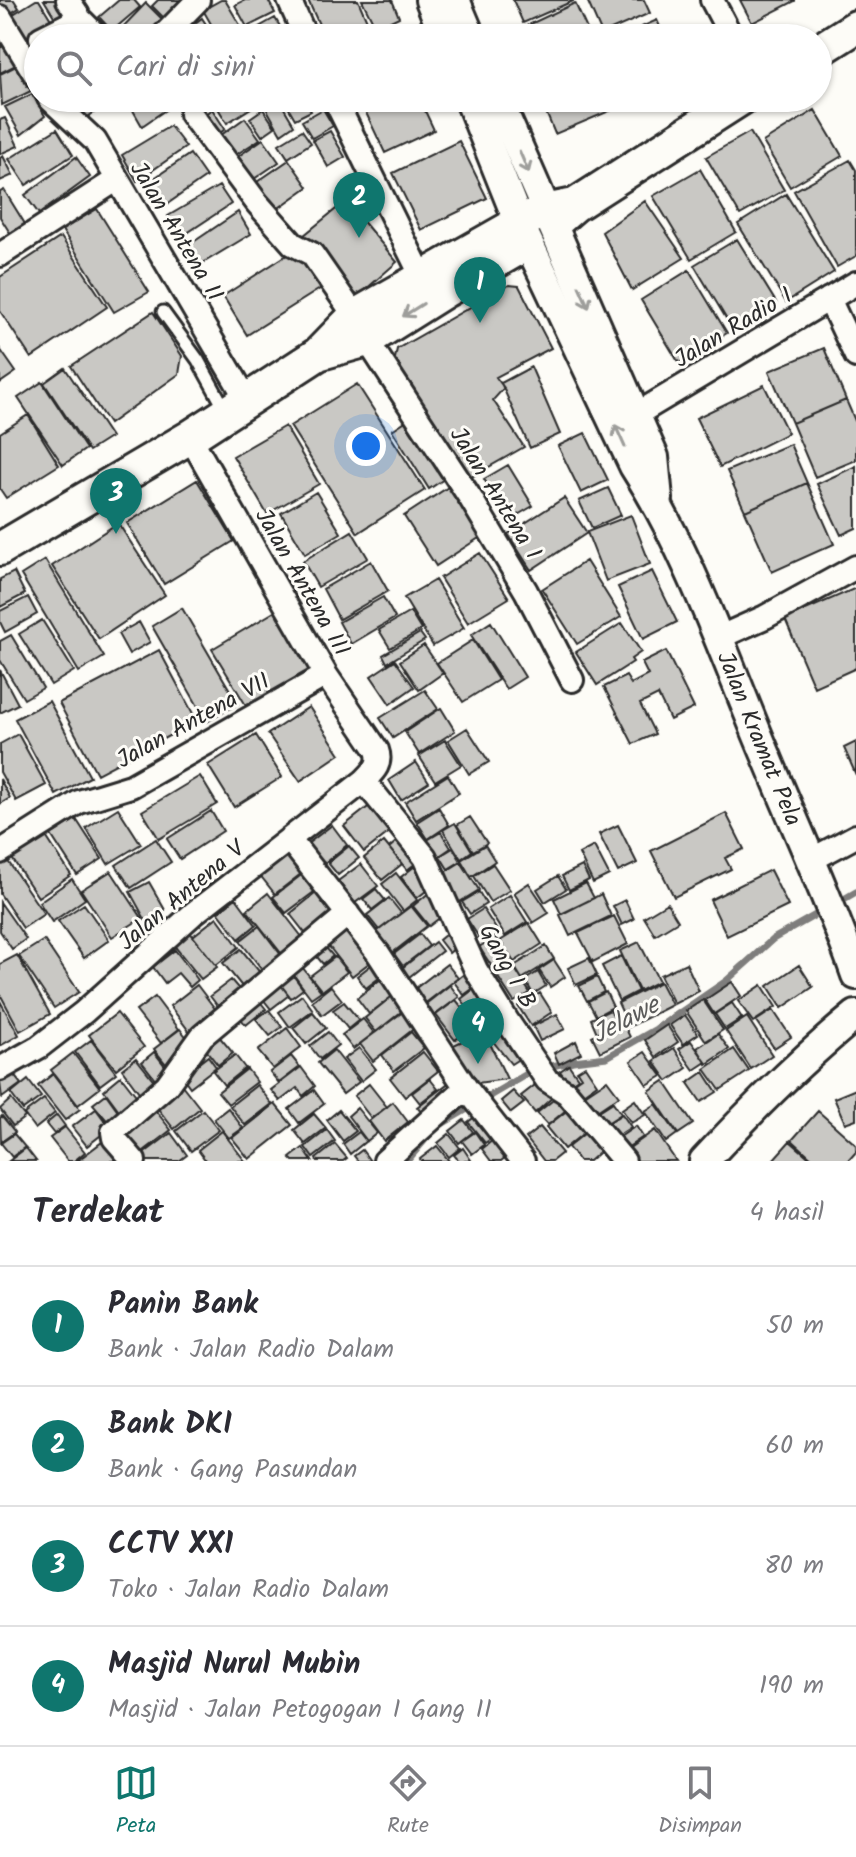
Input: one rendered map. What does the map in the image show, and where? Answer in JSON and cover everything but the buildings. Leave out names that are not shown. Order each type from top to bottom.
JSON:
[{"type":"main road","points":[[832,42],[856,27]]},
{"type":"main road","points":[[0,549],[190,437],[361,328],[445,291],[544,222],[720,112]]},
{"type":"main road","points":[[361,328],[422,277],[544,222]]},
{"type":"street","points":[[68,0],[78,15],[69,24]]},
{"type":"street","points":[[175,24],[198,0]]},
{"type":"street","points":[[289,0],[300,24]]},
{"type":"street","points":[[430,0],[439,24]]},
{"type":"street","points":[[455,0],[465,24]]},
{"type":"street","points":[[712,0],[725,24]]},
{"type":"street","points":[[0,17],[24,35]]},
{"type":"street","points":[[69,24],[82,21],[85,24]]},
{"type":"street","name":"Jalan Antena II","points":[[64,112],[95,141],[237,407]]},
{"type":"street","points":[[341,112],[422,277]]},
{"type":"street","points":[[477,112],[544,222]]},
{"type":"street","points":[[502,112],[544,222]]},
{"type":"street","name":"Jalan Antena I","points":[[191,114],[257,203],[293,244],[312,254],[511,564],[572,680]]},
{"type":"street","points":[[0,255],[116,180]]},
{"type":"street","name":"Jalan Kramat Pela","points":[[544,222],[637,414],[654,457],[658,504]]},
{"type":"street","name":"Jalan Kramat Pela","points":[[544,222],[634,466],[658,504],[718,638],[834,910],[856,975]]},
{"type":"street","name":"Jalan Radio I","points":[[637,414],[856,283]]},
{"type":"street","points":[[829,299],[856,356]]},
{"type":"street","name":"Jalan Antena III","points":[[190,437],[326,675],[377,750]]},
{"type":"street","points":[[718,638],[765,617],[856,567]]},
{"type":"street","name":"Jalan Antena VII","points":[[0,852],[79,802],[131,786],[326,675]]},
{"type":"street","name":"Jalan Antena V","points":[[0,1069],[39,1047],[84,1012],[194,913],[364,781],[380,759],[377,750]]},
{"type":"street","name":"Gang I B","points":[[364,781],[425,857],[476,970],[547,1080],[567,1093],[624,1161]]},
{"type":"street","points":[[811,860],[856,836]]},
{"type":"street","points":[[289,839],[378,953],[475,1099],[523,1161]]},
{"type":"street","points":[[134,1161],[114,1138],[113,1132],[167,1085],[202,1036],[348,914]]},
{"type":"street","points":[[704,1161],[786,1075],[856,1015]]},
{"type":"street","points":[[385,1161],[475,1099]]},
{"type":"lane","points":[[163,312],[237,407]]},
{"type":"waterway","name":"Jelawe","points":[[837,903],[856,892]]},
{"type":"waterway","name":"Jelawe","points":[[407,1161],[435,1128],[532,1071],[607,1057],[656,1029],[725,982],[773,939],[826,909]]},
{"type":"place","name":"Bank DKI","points":[[359,238]]},
{"type":"place","name":"Panin Bank","points":[[480,323]]},
{"type":"place","name":"CCTV XX1","points":[[116,534]]},
{"type":"place","name":"Masjid Nurul Mubin","points":[[478,1064]]}]
